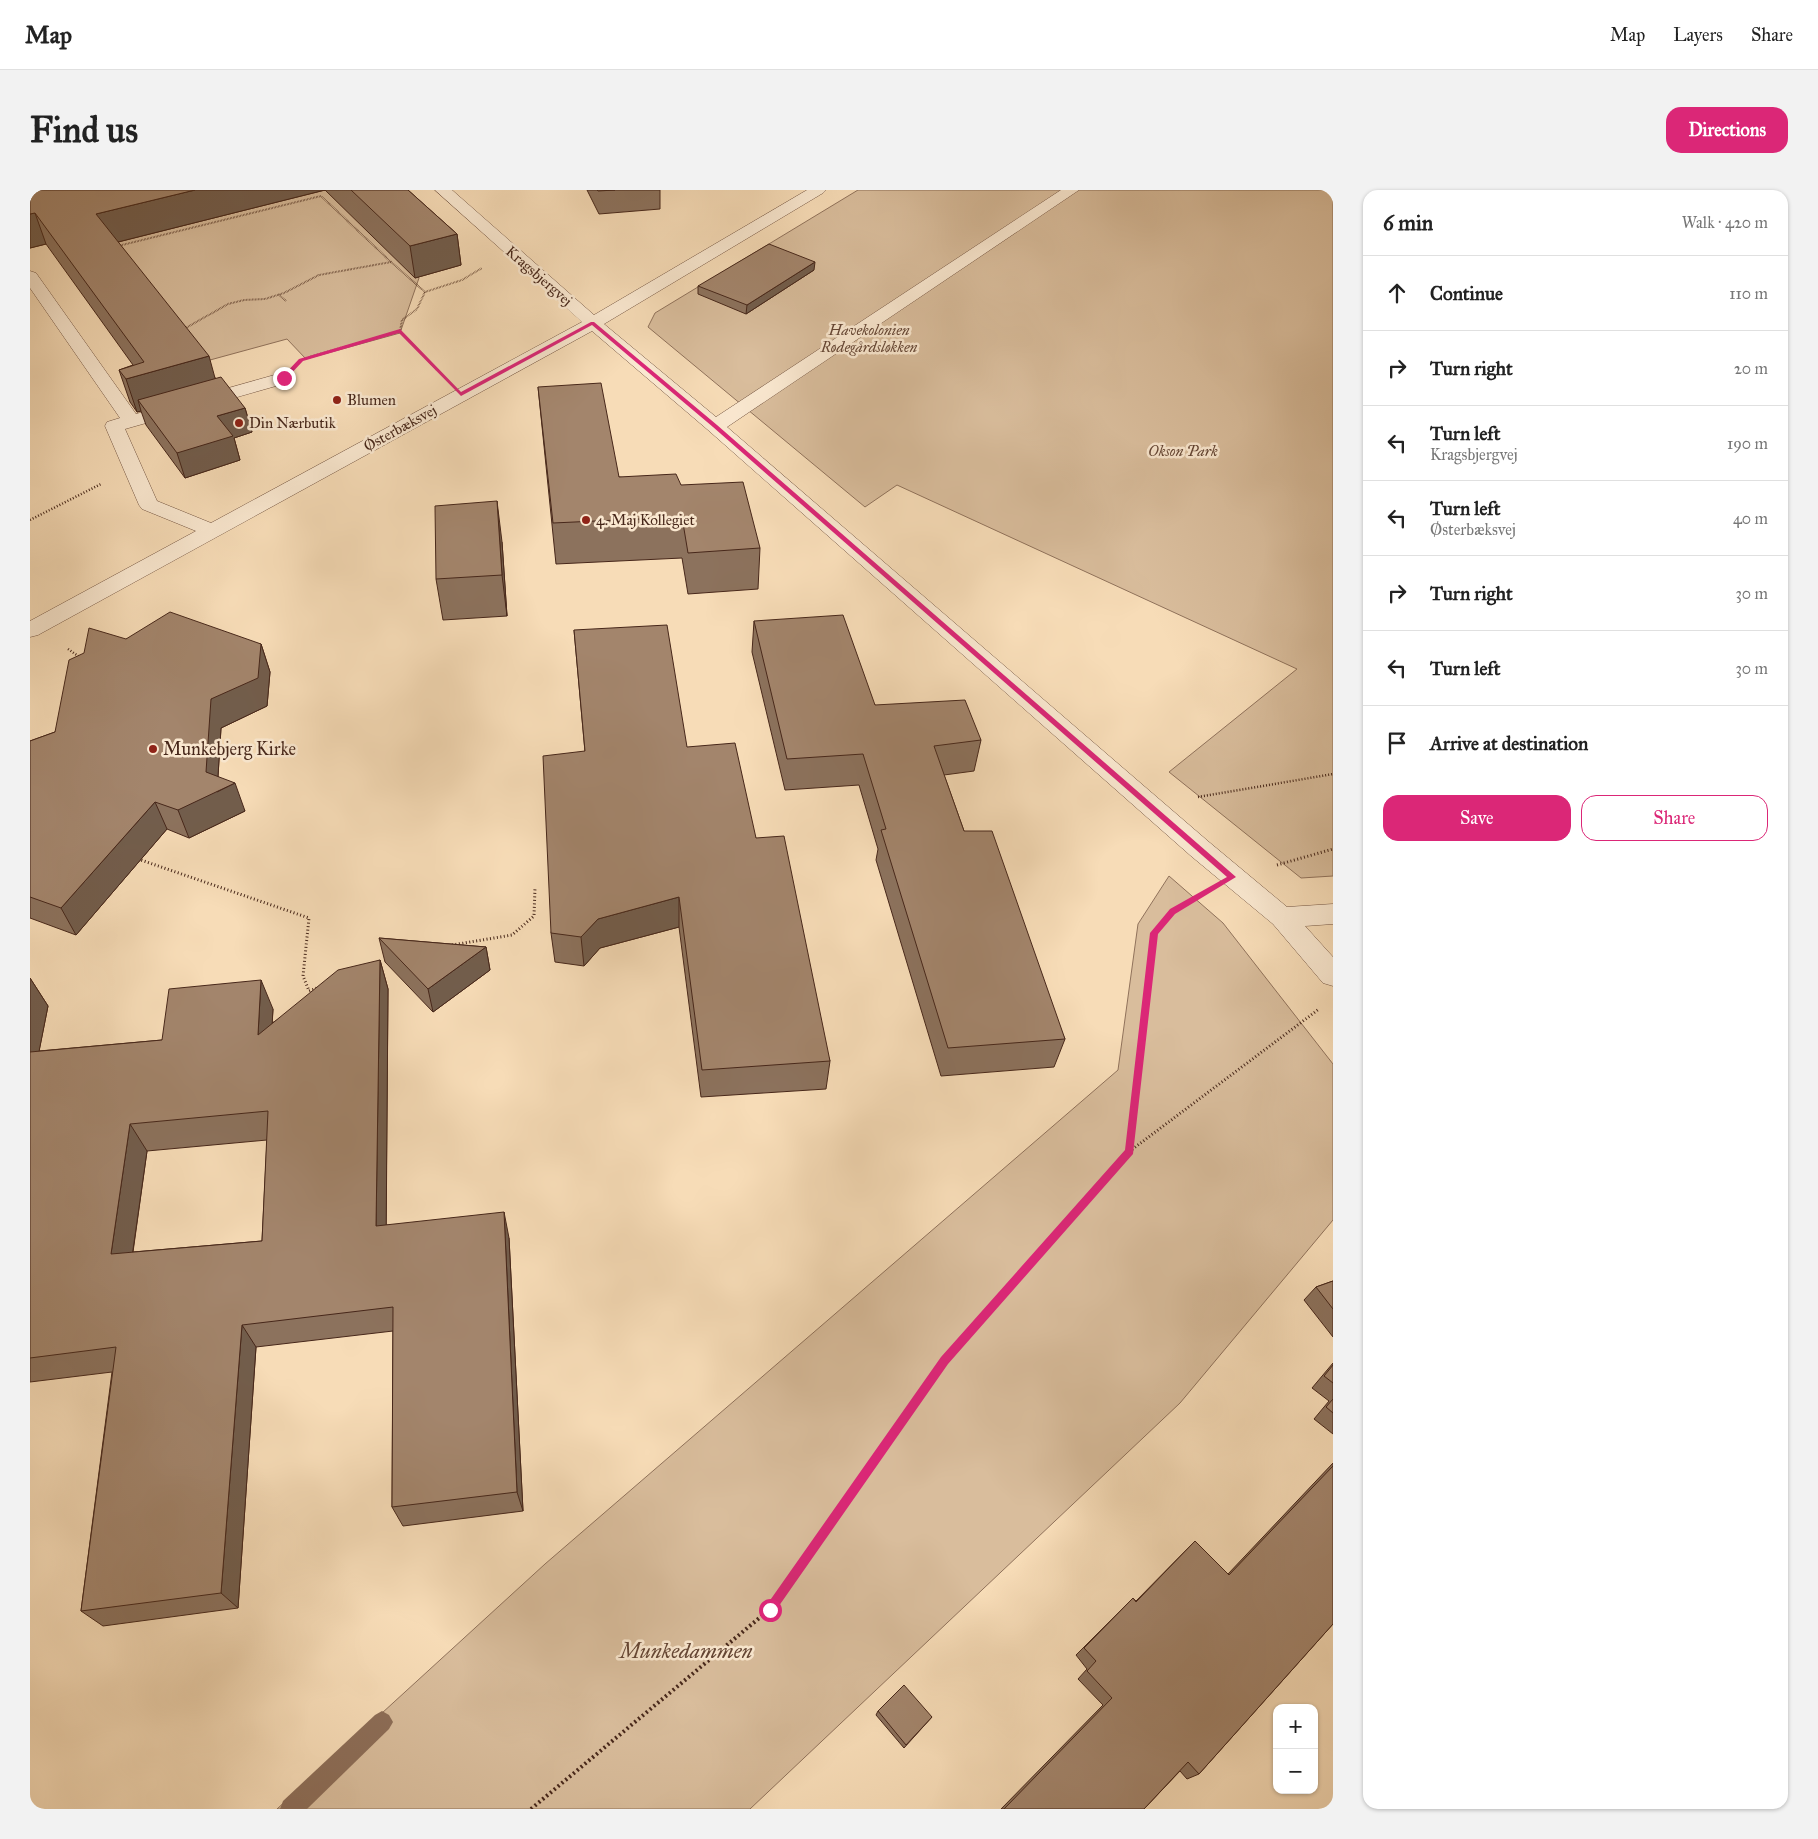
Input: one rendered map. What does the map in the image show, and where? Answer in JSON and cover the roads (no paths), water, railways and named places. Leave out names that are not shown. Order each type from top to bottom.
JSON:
[{"type":"street","name":"Kragsbjergvej","points":[[443,190],[592,323],[715,426],[1232,877],[1282,917],[1333,975]]},
{"type":"street","name":"Østerbæksvej","points":[[34,628],[592,323],[818,190]]},
{"type":"street","points":[[715,426],[1071,190]]},
{"type":"street","points":[[30,276],[132,422]]},
{"type":"street","points":[[212,531],[149,505],[114,426],[284,378]]},
{"type":"street","points":[[1282,917],[1333,914]]},
{"type":"waterway","points":[[291,1809],[382,1722]]},
{"type":"place","name":"Blumen","points":[[337,400]]},
{"type":"place","name":"Din Nærbutik","points":[[239,423]]},
{"type":"place","name":"4. Maj Kollegiet","points":[[586,520]]},
{"type":"place","name":"Munkebjerg Kirke","points":[[153,749]]},
{"type":"park label","name":"Havekolonien Rødegårdsløkken","points":[[869,338]]},
{"type":"park label","name":"Okson Park","points":[[1183,451]]},
{"type":"park label","name":"Munkedammen","points":[[686,1651]]}]
